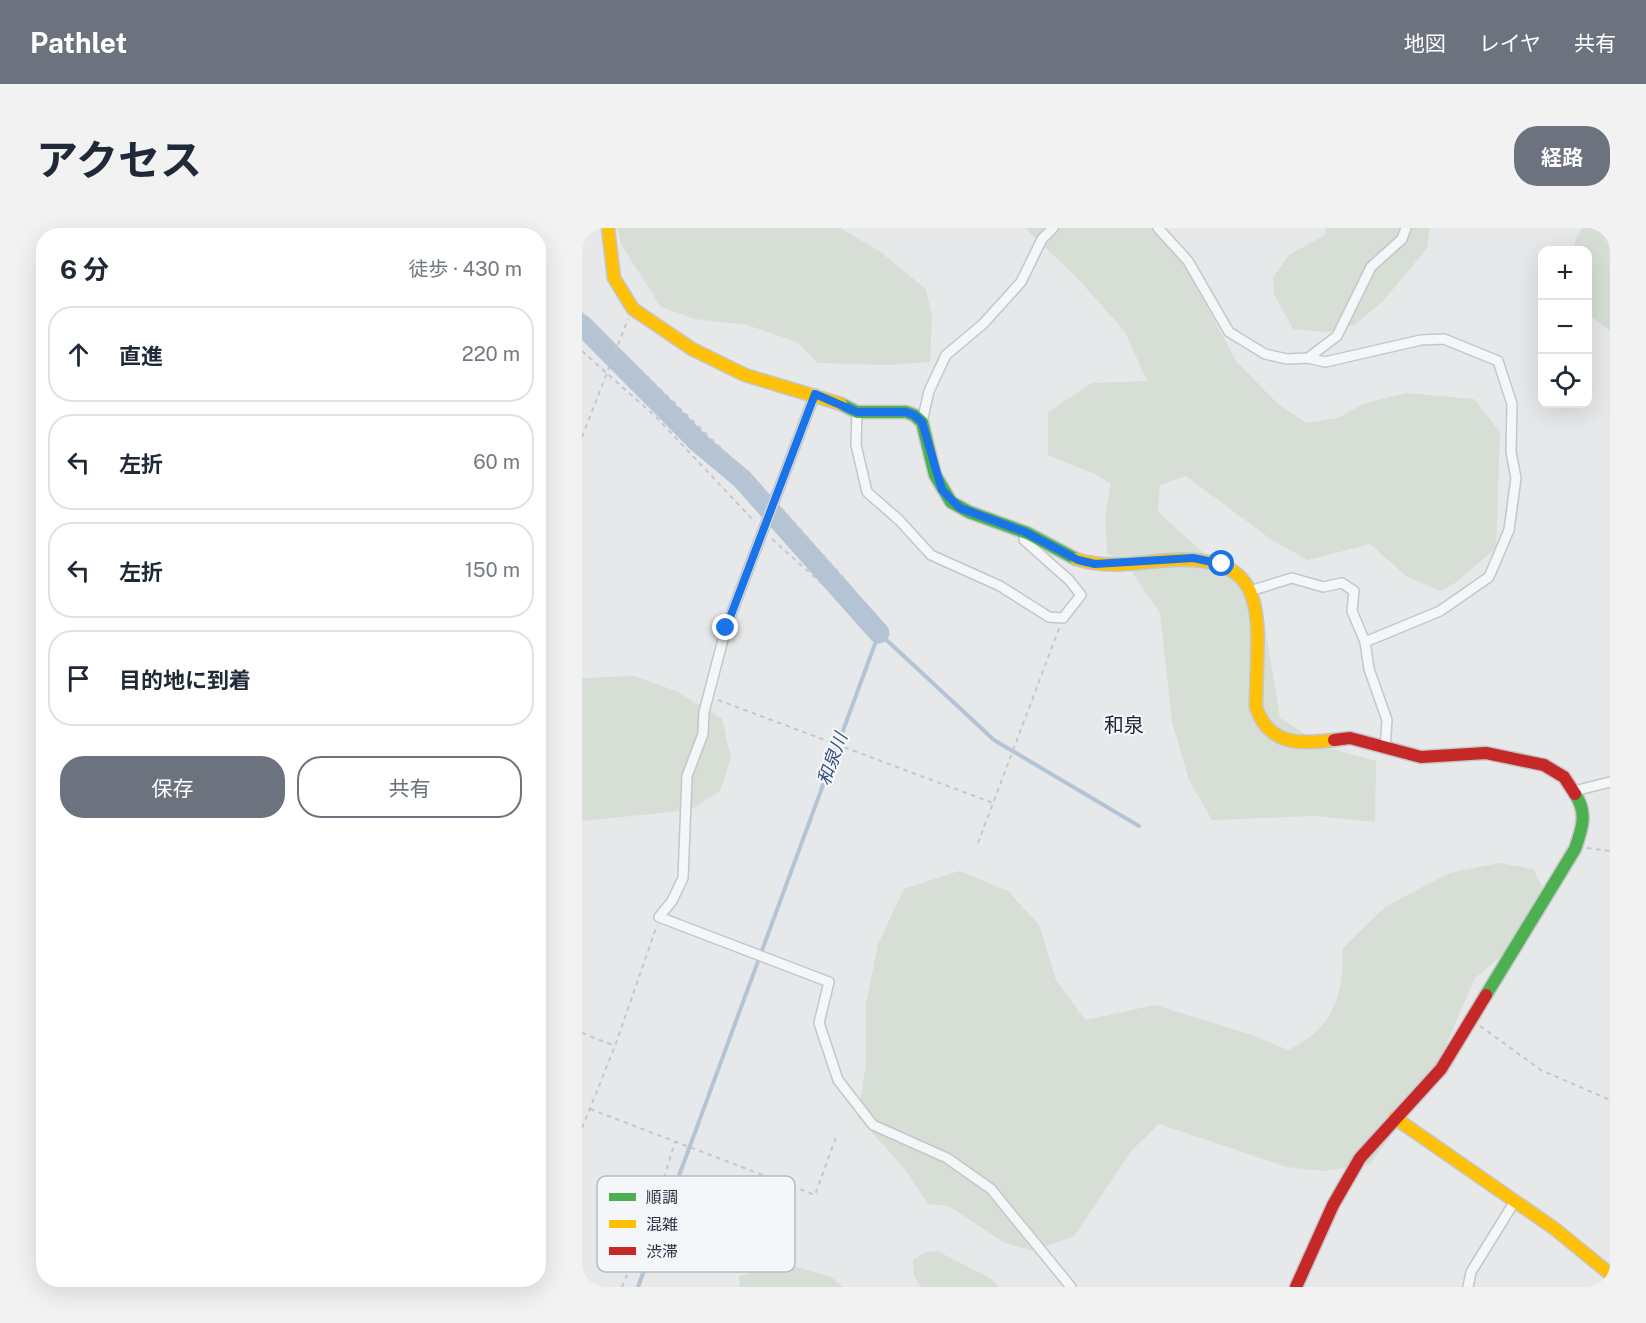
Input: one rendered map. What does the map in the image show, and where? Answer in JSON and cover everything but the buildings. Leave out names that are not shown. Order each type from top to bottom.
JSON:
[{"type":"street","points":[[608,228],[614,278],[623,296],[633,309],[692,349],[745,375],[815,394],[857,412],[906,412],[922,422]]},
{"type":"street","points":[[1053,228],[1042,239],[1021,282],[983,324],[946,355],[928,391],[922,422],[942,490],[960,508],[1025,532],[1078,560],[1107,564],[1151,559],[1193,558],[1232,569],[1250,583],[1256,606],[1256,707],[1263,724],[1280,739],[1298,744],[1342,738],[1420,757],[1486,753],[1544,765],[1564,777],[1574,791],[1583,812],[1583,827],[1576,846],[1441,1068],[1417,1098],[1372,1143],[1350,1174],[1296,1287]]},
{"type":"street","points":[[1158,228],[1188,261],[1229,332],[1265,354],[1287,359],[1308,358],[1325,362],[1338,361],[1421,340],[1444,339],[1498,361],[1512,404],[1510,452],[1516,478],[1509,530],[1489,577],[1440,611],[1365,642]]},
{"type":"street","points":[[1308,358],[1336,336],[1371,267],[1402,239],[1406,228]]},
{"type":"street","points":[[815,394],[726,628],[708,696],[703,734],[687,776],[683,878],[672,901],[659,917],[829,982],[819,1023],[838,1080],[873,1125],[947,1158],[991,1189],[1071,1287]]},
{"type":"street","points":[[857,412],[856,445],[867,492],[899,520],[931,555],[1000,586],[1048,617],[1063,618],[1081,595],[1069,580],[1024,540]]},
{"type":"street","points":[[1252,590],[1292,578],[1323,587],[1342,583],[1354,591],[1352,611],[1365,642],[1369,669],[1387,720],[1385,748]]},
{"type":"street","points":[[1574,791],[1610,782]]},
{"type":"street","points":[[1395,1118],[1555,1229],[1610,1274]]},
{"type":"street","points":[[1468,1287],[1471,1272],[1515,1202]]},
{"type":"path","points":[[582,437],[633,309]]},
{"type":"path","points":[[582,313],[774,500],[848,583]]},
{"type":"path","points":[[582,351],[657,418],[762,531],[831,592]]},
{"type":"path","points":[[978,843],[1063,618]]},
{"type":"path","points":[[708,696],[993,803]]},
{"type":"path","points":[[1576,846],[1610,851]]},
{"type":"path","points":[[582,1128],[615,1047],[659,917]]},
{"type":"path","points":[[1471,1019],[1541,1070],[1610,1100]]},
{"type":"path","points":[[582,1033],[615,1047]]},
{"type":"path","points":[[590,1109],[765,1176]]},
{"type":"path","points":[[795,1187],[815,1195],[836,1137]]},
{"type":"path","points":[[665,1176],[675,1142]]},
{"type":"path","points":[[622,1287],[628,1272]]},
{"type":"shaded area","points":[[617,228],[840,228],[879,251],[926,289],[932,316],[930,362],[887,365],[818,363],[797,342],[747,325],[695,319],[661,307],[621,244]]},
{"type":"shaded area","points":[[1025,228],[1157,228],[1180,257],[1236,361],[1277,403],[1306,423],[1338,418],[1363,404],[1406,393],[1474,399],[1500,432],[1496,548],[1455,583],[1440,591],[1406,576],[1370,544],[1308,560],[1272,540],[1186,476],[1160,485],[1158,512],[1229,576],[1260,597],[1280,718],[1325,747],[1376,761],[1375,822],[1314,816],[1212,820],[1189,780],[1172,722],[1160,613],[1127,565],[1107,553],[1105,515],[1111,484],[1097,475],[1048,455],[1048,412],[1092,383],[1147,381],[1125,332],[1079,280]]},
{"type":"shaded area","points":[[1326,228],[1430,228],[1427,248],[1385,299],[1356,324],[1327,332],[1293,329],[1274,294],[1273,277],[1289,255],[1325,235]]},
{"type":"shaded area","points":[[1583,228],[1610,228],[1610,331],[1592,317],[1592,246],[1574,246],[1577,236]]},
{"type":"shaded area","points":[[634,676],[676,691],[722,719],[731,758],[720,791],[690,810],[582,821],[582,678]]},
{"type":"shaded area","points":[[1499,863],[1533,869],[1542,886],[1528,934],[1475,978],[1422,1101],[1396,1129],[1370,1164],[1323,1171],[1287,1167],[1159,1124],[1131,1151],[1074,1236],[1034,1251],[1005,1243],[949,1206],[928,1204],[904,1168],[858,1117],[866,1064],[866,1004],[878,944],[904,889],[959,871],[1008,891],[1039,925],[1056,980],[1085,1020],[1155,1005],[1252,1035],[1288,1050],[1316,1032],[1326,1021],[1338,996],[1343,966],[1343,948],[1385,907],[1449,873]]},
{"type":"shaded area","points":[[937,1251],[990,1278],[999,1287],[921,1287],[914,1276],[913,1260],[926,1252]]},
{"type":"shaded area","points":[[795,1267],[831,1277],[843,1287],[740,1287],[739,1276],[755,1272],[795,1272]]},
{"type":"waterway","name":"和泉川","points":[[582,325],[699,443],[742,479],[879,633]]},
{"type":"waterway","name":"和泉川","points":[[679,1176],[879,633],[994,740],[1139,826]]},
{"type":"waterway","name":"和泉川","points":[[638,1287],[644,1272]]},
{"type":"traffic: fast","points":[[841,404],[857,412],[906,412],[914,415],[922,422],[935,475],[951,502],[969,512],[1027,533],[1076,559]]},
{"type":"traffic: fast","points":[[1486,995],[1575,849],[1582,828],[1583,814],[1575,794]]},
{"type":"traffic: slow","points":[[608,228],[614,278],[633,309],[692,349],[745,375],[841,404]]},
{"type":"traffic: slow","points":[[1076,559],[1096,564],[1197,560],[1224,566],[1242,579],[1252,596],[1257,619],[1258,645],[1256,707],[1262,720],[1277,736],[1287,740],[1298,742],[1334,740]]},
{"type":"traffic: slow","points":[[1395,1118],[1555,1229],[1610,1274]]},
{"type":"traffic: jam","points":[[1334,740],[1350,738],[1421,757],[1486,753],[1544,765],[1564,777],[1575,794]]},
{"type":"traffic: jam","points":[[1296,1287],[1333,1205],[1360,1158],[1441,1069],[1486,995]]},
{"type":"district","name":"和泉","points":[[1124,725]]},
{"type":"route","points":[[726,628],[815,394],[857,412],[906,412],[914,415],[922,422],[942,490],[952,503],[990,521],[1025,532],[1078,560],[1107,564],[1151,559],[1193,558],[1222,564]]}]
